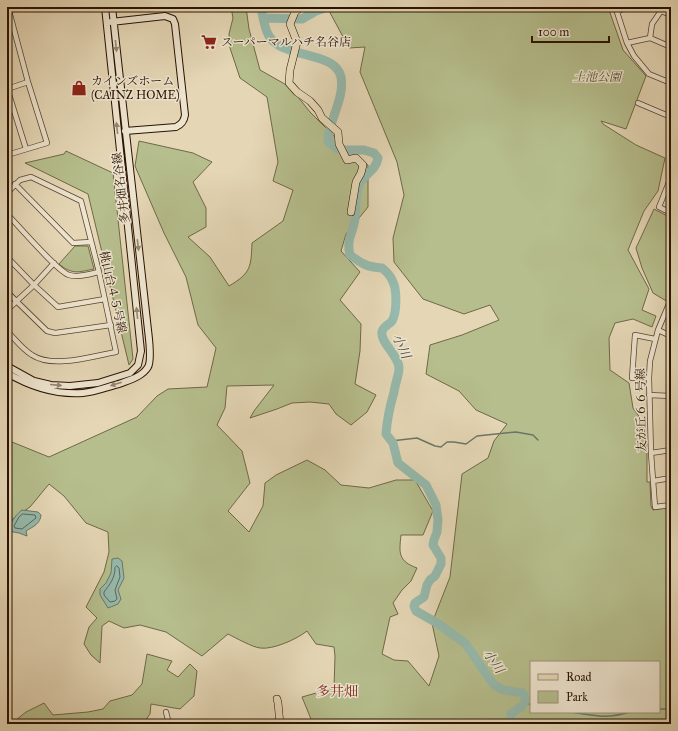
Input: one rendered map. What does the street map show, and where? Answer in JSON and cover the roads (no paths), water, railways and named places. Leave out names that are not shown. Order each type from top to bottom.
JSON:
[{"type":"main road","points":[[301,7],[295,12],[290,24],[297,42],[290,70],[289,82],[297,92],[310,101],[327,122],[338,132],[342,150],[347,160],[356,158],[363,165],[361,174],[356,182],[351,212]]},
{"type":"main road","points":[[277,699],[280,724]]},
{"type":"street","points":[[7,155],[47,143],[28,82],[8,7]]},
{"type":"street","name":"多井畑名谷線","points":[[7,373],[24,383],[46,391],[83,393],[99,390],[130,380],[143,374],[149,366],[148,330],[125,131],[110,22],[105,7]]},
{"type":"street","name":"多井畑名谷線","points":[[7,366],[34,381],[51,385],[70,386],[98,383],[130,373],[138,365],[141,351],[110,22],[112,7]]},
{"type":"street","points":[[626,7],[616,9],[627,43],[634,56],[649,74],[671,83]]},
{"type":"street","points":[[650,38],[652,24],[660,9],[671,14]]},
{"type":"street","points":[[110,22],[165,16],[173,19],[175,24],[185,115],[181,124],[176,127],[125,131]]},
{"type":"street","points":[[627,43],[650,38],[671,47]]},
{"type":"street","points":[[26,149],[7,88],[28,82]]},
{"type":"street","points":[[638,103],[671,117]]},
{"type":"street","name":"桃山台４５号線","points":[[7,192],[20,180],[31,177],[80,201],[99,272],[116,352],[63,362],[51,362],[32,356],[7,331]]},
{"type":"street","points":[[671,179],[659,207],[671,213]]},
{"type":"street","points":[[15,184],[73,243],[91,242]]},
{"type":"street","points":[[7,214],[67,275],[76,276],[99,272]]},
{"type":"street","points":[[7,257],[58,307],[105,299]]},
{"type":"street","points":[[7,310],[34,285],[54,263]]},
{"type":"street","points":[[7,292],[47,331],[55,333],[111,325]]},
{"type":"street","name":"友が丘６６号線","points":[[671,299],[655,339],[648,378],[651,453],[656,507],[671,505]]},
{"type":"street","points":[[658,330],[671,336]]},
{"type":"street","points":[[648,378],[632,378],[635,336],[655,339]]},
{"type":"street","points":[[649,395],[671,396]]},
{"type":"street","points":[[651,453],[671,450]]},
{"type":"street","points":[[653,481],[671,478]]},
{"type":"street","points":[[166,712],[169,724]]},
{"type":"water","points":[[22,510],[38,512],[41,515],[38,523],[26,531],[27,536],[8,531],[13,520]]},
{"type":"water","points":[[118,558],[122,561],[124,578],[118,590],[121,599],[118,604],[108,608],[100,595],[100,589],[106,583],[111,573],[112,559]]},
{"type":"waterway","name":"小川","points":[[261,7],[267,33],[276,44],[286,49],[320,58],[337,68],[341,77],[342,85],[328,142],[341,150],[364,150],[374,153],[378,158],[375,166],[359,185],[356,198],[355,219],[349,240],[349,249],[350,255],[361,263],[372,267],[382,268],[392,280],[395,290],[395,313],[392,321],[384,328],[382,336],[396,359],[399,368],[386,434],[393,443],[398,463],[426,485],[436,505],[438,520],[437,532],[433,545],[441,558],[441,564],[435,576],[427,585],[424,597],[415,603],[414,606],[416,611],[437,623],[465,643],[494,685],[503,690],[523,693],[525,697],[524,703],[520,708],[511,714],[511,720],[515,724]]},
{"type":"waterway","points":[[263,18],[302,19],[316,11],[328,7]]},
{"type":"waterway","points":[[391,441],[417,438],[441,447],[447,442],[466,444],[477,436],[516,432],[533,435],[538,440]]},
{"type":"waterway","name":"小川","points":[[526,702],[530,704]]},
{"type":"waterway","points":[[660,709],[671,709]]},
{"type":"waterway","points":[[577,713],[594,716],[615,716],[626,713]]},
{"type":"place","name":"スーパーマルハチ名谷店","points":[[209,42]]},
{"type":"place","name":"カインズホーム (CAINZ HOME)","points":[[79,88]]},
{"type":"district","name":"多井畑","points":[[337,691]]},
{"type":"park label","name":"土池公園","points":[[597,77]]}]
